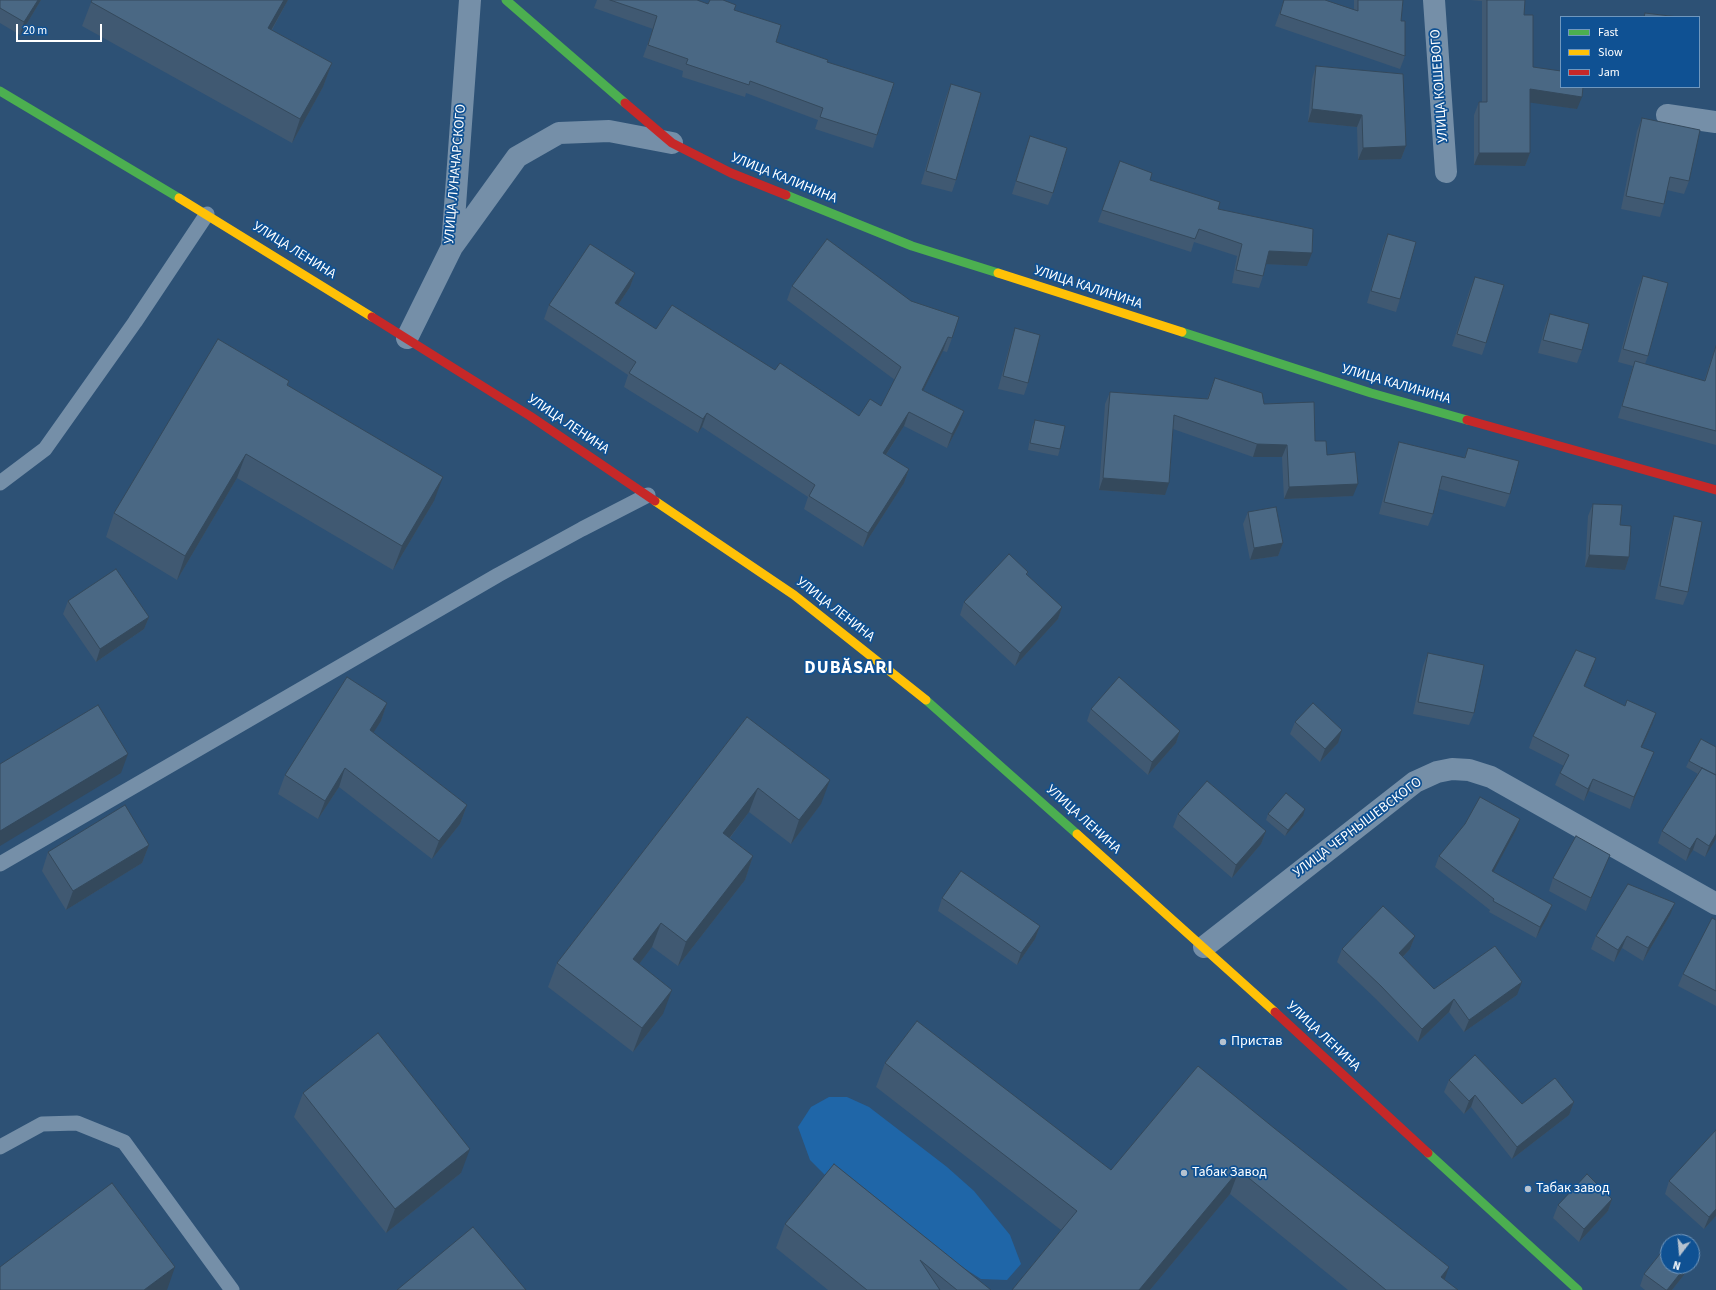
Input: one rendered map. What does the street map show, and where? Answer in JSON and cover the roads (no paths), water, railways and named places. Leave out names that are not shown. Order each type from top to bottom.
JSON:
[{"type":"street","name":"УЛИЦА ЛУНАЧАРСКОГО","points":[[407,338],[452,247],[470,0]]},
{"type":"street","name":"УЛИЦА КАЛИНИНА","points":[[506,0],[672,143],[730,173],[912,246],[1371,393],[1716,490]]},
{"type":"street","name":"УЛИЦА КОШЕВОГО","points":[[1434,0],[1446,172]]},
{"type":"street","name":"УЛИЦА ЛЕНИНА","points":[[0,91],[207,214],[530,416],[794,595],[931,704],[1204,947],[1578,1290]]},
{"type":"street","points":[[1667,114],[1716,122]]},
{"type":"street","points":[[452,247],[517,157],[560,133],[608,131],[672,143]]},
{"type":"street","name":"УЛИЦА ЧЕРНЫШЕВСКОГО","points":[[1204,947],[1415,782],[1437,772],[1452,769],[1469,770],[1491,778],[1716,904]]},
{"type":"lane","points":[[0,483],[45,449],[135,322],[207,214]]},
{"type":"lane","points":[[0,864],[498,576],[648,495]]},
{"type":"lane","points":[[0,1147],[42,1124],[77,1123],[124,1142],[232,1290]]},
{"type":"place","name":"Пристав","points":[[1223,1042]]},
{"type":"place","name":"Табак Завод","points":[[1184,1173]]},
{"type":"place","name":"Табак завод","points":[[1528,1189]]},
{"type":"district","name":"DUBĂSARI","points":[[849,669]]}]
